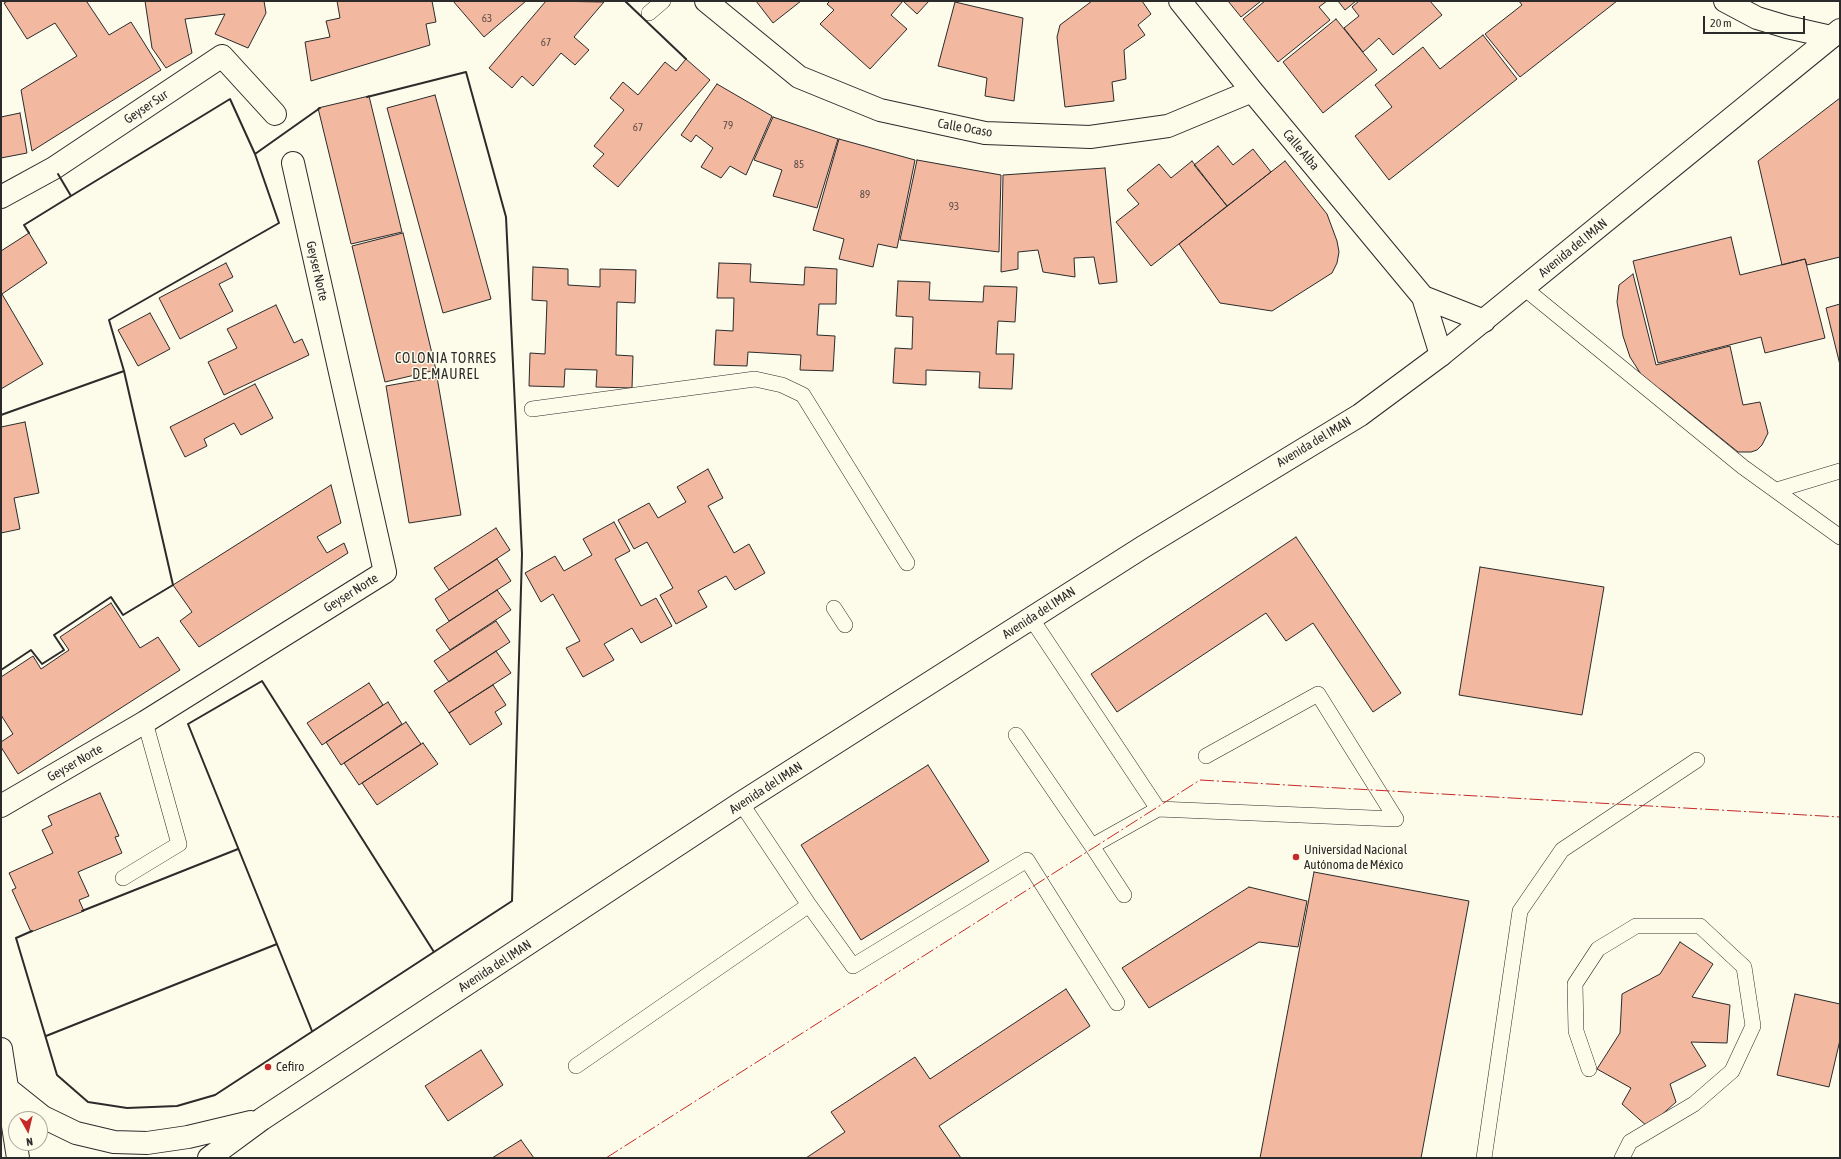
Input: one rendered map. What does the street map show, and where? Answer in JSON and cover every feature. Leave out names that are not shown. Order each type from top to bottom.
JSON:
[{"type":"street","name":"Calle Ocaso","points":[[706,1],[799,77],[880,110],[985,133],[1090,137],[1168,126],[1252,91]]},
{"type":"street","name":"Calle Alba","points":[[1180,1],[1252,91],[1423,297],[1441,355]]},
{"type":"street","points":[[1725,1],[1757,18],[1787,27],[1836,34]]},
{"type":"street","name":"Avenida del IMAN","points":[[209,1158],[262,1119],[741,803],[1143,547],[1360,415],[1484,321],[1836,34]]},
{"type":"street","name":"Geyser Sur","points":[[1,197],[54,168],[222,56],[275,114]]},
{"type":"street","name":"Geyser Norte","points":[[1,806],[145,722],[385,572],[293,163]]},
{"type":"street","name":"Calle Alba","points":[[1423,297],[1484,321]]},
{"type":"street","points":[[1,1049],[18,1158]]},
{"type":"street","points":[[8,1089],[43,1117],[76,1133],[114,1142],[154,1142],[188,1137],[262,1119]]},
{"type":"lane","points":[[649,13],[663,1]]},
{"type":"lane","points":[[1524,288],[1743,467],[1777,490],[1840,538]]},
{"type":"lane","points":[[532,409],[755,379],[782,385],[803,395],[907,563]]},
{"type":"lane","points":[[1777,490],[1840,471]]},
{"type":"lane","points":[[834,608],[845,625]]},
{"type":"lane","points":[[1031,618],[1158,809]]},
{"type":"lane","points":[[1092,846],[1158,809],[1396,818],[1318,694],[1206,756]]},
{"type":"lane","points":[[123,878],[179,844],[145,722]]},
{"type":"lane","points":[[1016,735],[1124,895]]},
{"type":"lane","points":[[1484,1158],[1520,910],[1562,850],[1697,760]]},
{"type":"lane","points":[[741,803],[809,905],[853,966],[1027,860],[1117,1003]]},
{"type":"lane","points":[[576,1066],[809,905]]},
{"type":"lane","points":[[1589,1068],[1576,1031],[1575,984],[1598,949],[1636,926],[1700,926],[1744,967],[1753,1026],[1732,1071],[1694,1104],[1630,1142],[1622,1158]]},
{"type":"building","points":[[8,1],[89,1],[87,2],[109,35],[131,22],[161,70],[32,151],[21,90],[77,56],[55,23],[27,39],[4,3]]},
{"type":"building","points":[[145,1],[264,1],[266,13],[248,48],[215,34],[225,14],[185,19],[192,53],[166,68],[152,48]]},
{"type":"building","points":[[337,1],[432,1],[436,22],[426,24],[430,45],[311,81],[305,42],[330,37],[326,21],[340,18]]},
{"type":"building","points":[[453,1],[526,1],[484,37]]},
{"type":"building","points":[[546,1],[604,2],[574,37],[589,50],[575,65],[561,53],[533,86],[522,76],[512,88],[489,68]]},
{"type":"building","points":[[756,1],[801,1],[773,23]]},
{"type":"building","points":[[830,1],[903,1],[891,15],[907,29],[870,69],[820,24],[834,10],[827,4]]},
{"type":"building","points":[[903,1],[929,1],[917,14]]},
{"type":"building","points":[[1092,1],[1142,1],[1151,14],[1138,25],[1145,35],[1124,50],[1126,79],[1112,82],[1114,101],[1065,107],[1057,37],[1060,25]]},
{"type":"building","points":[[1228,1],[1261,1],[1241,17]]},
{"type":"building","points":[[1265,1],[1327,1],[1319,7],[1330,20],[1278,62],[1243,19]]},
{"type":"building","points":[[1338,1],[1356,1],[1345,10]]},
{"type":"building","points":[[1359,1],[1430,1],[1442,15],[1393,55],[1379,38],[1363,52],[1344,28],[1359,16],[1352,7]]},
{"type":"building","points":[[1519,1],[1617,1],[1520,77],[1485,34],[1522,5]]},
{"type":"building","points":[[955,2],[1023,18],[1014,101],[985,96],[987,78],[938,66]]},
{"type":"building","points":[[1336,19],[1377,70],[1323,113],[1283,62]]},
{"type":"building","points":[[1483,35],[1517,79],[1389,180],[1355,136],[1392,107],[1375,85],[1423,47],[1440,69]]},
{"type":"building","points":[[686,59],[710,80],[618,187],[593,166],[604,154],[594,146],[624,110],[610,98],[623,82],[638,95],[665,62],[676,71]]},
{"type":"building","points":[[717,84],[772,116],[746,175],[730,166],[721,178],[701,167],[713,148],[696,135],[691,142],[681,135]]},
{"type":"building","points":[[435,95],[491,299],[443,313],[387,108]]},
{"type":"building","points":[[369,96],[402,232],[351,244],[318,108]]},
{"type":"building","points":[[1840,98],[1840,257],[1807,265],[1805,259],[1782,265],[1758,161]]},
{"type":"building","points":[[20,113],[27,153],[1,158],[1,117]]},
{"type":"building","points":[[773,117],[838,139],[817,208],[773,196],[782,170],[754,160]]},
{"type":"building","points":[[839,139],[915,160],[897,248],[878,244],[873,267],[839,259],[844,239],[813,230]]},
{"type":"building","points":[[1218,146],[1233,165],[1253,149],[1271,172],[1227,206],[1194,165]]},
{"type":"building","points":[[917,160],[1001,175],[999,252],[900,240]]},
{"type":"building","points":[[1192,161],[1227,206],[1151,266],[1116,222],[1139,204],[1127,190],[1159,164],[1171,178]]},
{"type":"building","points":[[1285,161],[1327,214],[1337,241],[1339,252],[1337,263],[1332,273],[1272,311],[1220,303],[1179,244]]},
{"type":"building","points":[[1105,168],[1117,282],[1099,284],[1094,257],[1074,258],[1075,277],[1043,272],[1038,250],[1018,252],[1018,269],[1001,272],[1003,175]]},
{"type":"building","points":[[29,233],[47,263],[2,294],[43,364],[1,389],[1,251]]},
{"type":"building","points":[[403,233],[436,370],[385,382],[352,246]]},
{"type":"building","points":[[1731,237],[1740,275],[1805,259],[1825,338],[1765,353],[1761,337],[1658,363],[1633,261]]},
{"type":"building","points":[[226,263],[233,277],[219,284],[233,311],[180,339],[159,298]]},
{"type":"building","points":[[719,263],[751,264],[750,282],[804,285],[805,267],[837,269],[836,304],[819,304],[817,335],[835,336],[833,371],[800,370],[801,355],[748,352],[747,366],[714,365],[716,330],[733,331],[734,298],[717,298]]},
{"type":"building","points":[[533,267],[568,269],[568,285],[600,287],[600,269],[636,270],[635,303],[617,302],[616,355],[633,356],[632,388],[596,387],[597,370],[565,369],[564,387],[529,386],[530,353],[545,354],[547,301],[532,300]]},
{"type":"building","points":[[1633,274],[1656,365],[1730,346],[1743,405],[1760,402],[1768,433],[1762,445],[1757,450],[1751,452],[1738,452],[1664,392],[1644,379],[1630,357],[1623,336],[1617,302],[1619,285]]},
{"type":"building","points":[[898,281],[930,282],[929,300],[983,302],[984,286],[1017,287],[1015,322],[998,321],[996,354],[1014,354],[1012,389],[979,388],[980,372],[926,370],[926,385],[893,383],[895,348],[912,349],[913,317],[896,316]]},
{"type":"building","points":[[1840,304],[1840,365],[1826,308]]},
{"type":"building","points":[[276,305],[294,343],[302,339],[309,355],[224,395],[208,362],[237,348],[227,329]]},
{"type":"building","points":[[150,313],[170,349],[138,366],[118,330]]},
{"type":"building","points":[[437,377],[461,515],[409,523],[386,386]]},
{"type":"building","points":[[255,384],[273,418],[241,435],[234,423],[204,439],[207,446],[185,457],[170,427]]},
{"type":"building","points":[[25,422],[39,493],[14,498],[20,529],[1,533],[1,427]]},
{"type":"building","points":[[708,469],[723,498],[708,506],[734,553],[749,544],[765,573],[735,590],[726,576],[698,591],[707,607],[676,624],[660,595],[673,588],[647,542],[634,549],[618,520],[649,503],[658,518],[686,502],[677,487]]},
{"type":"building","points":[[331,485],[341,523],[317,537],[327,553],[344,543],[348,553],[199,647],[180,621],[192,612],[173,585]]},
{"type":"building","points":[[614,522],[630,551],[615,559],[641,606],[656,598],[672,626],[641,643],[632,628],[604,644],[614,660],[583,677],[566,648],[580,641],[553,594],[541,602],[525,573],[555,556],[564,571],[592,555],[583,539]]},
{"type":"building","points":[[496,528],[510,550],[449,590],[434,568]]},
{"type":"building","points":[[1296,537],[1401,693],[1373,712],[1313,623],[1286,641],[1266,613],[1117,712],[1091,674]]},
{"type":"building","points":[[497,559],[511,581],[449,621],[435,599]]},
{"type":"building","points":[[1480,567],[1604,587],[1582,715],[1459,695]]},
{"type":"building","points":[[497,590],[511,610],[450,650],[436,630]]},
{"type":"building","points":[[111,603],[140,648],[158,637],[180,670],[18,774],[1,747],[1,742],[13,734],[1,715],[1,677],[33,656],[41,669],[69,650],[60,637]]},
{"type":"building","points":[[496,621],[510,642],[449,682],[434,661]]},
{"type":"building","points":[[496,651],[511,673],[449,713],[434,691]]},
{"type":"building","points":[[369,683],[383,705],[322,745],[307,723]]},
{"type":"building","points":[[493,685],[506,705],[495,712],[502,724],[470,745],[449,713]]},
{"type":"building","points":[[388,702],[402,724],[341,765],[326,742]]},
{"type":"building","points":[[406,722],[421,744],[359,785],[344,763]]},
{"type":"building","points":[[423,743],[438,764],[377,805],[362,783]]},
{"type":"building","points":[[928,765],[989,861],[861,940],[801,845]]},
{"type":"building","points":[[100,793],[119,836],[115,837],[122,853],[78,872],[89,896],[79,900],[84,911],[31,932],[12,890],[16,888],[9,873],[53,853],[42,830],[52,825],[48,816]]},
{"type":"building","points":[[1314,872],[1469,901],[1421,1158],[1260,1158]]},
{"type":"building","points":[[1249,887],[1307,901],[1298,947],[1259,942],[1149,1008],[1122,968]]},
{"type":"building","points":[[1680,942],[1713,964],[1692,997],[1730,1005],[1727,1043],[1691,1042],[1706,1066],[1670,1084],[1676,1102],[1648,1127],[1622,1104],[1631,1088],[1597,1069],[1620,1033],[1622,994],[1660,974]]},
{"type":"building","points":[[1066,989],[1090,1026],[939,1126],[961,1158],[806,1158],[845,1132],[831,1112],[915,1057],[930,1079]]},
{"type":"building","points":[[1795,994],[1840,1004],[1840,1040],[1829,1087],[1777,1075]]},
{"type":"building","points":[[481,1050],[503,1085],[448,1121],[425,1086]]},
{"type":"building","points":[[521,1140],[534,1158],[492,1158]]},
{"type":"wall","points":[[625,1],[686,59]]},
{"type":"wall","points":[[32,931],[16,938],[57,1075],[88,1102],[127,1108],[177,1106],[215,1095],[512,901],[522,554],[506,217],[466,72],[367,97]]},
{"type":"wall","points":[[71,196],[230,99],[255,154],[279,223],[109,320],[124,371]]},
{"type":"wall","points":[[255,154],[320,108]]},
{"type":"wall","points":[[29,233],[24,225],[71,196],[58,174]]},
{"type":"wall","points":[[1,415],[124,371],[173,585],[123,615],[111,597],[54,635],[64,650],[42,664],[31,650],[1,670]]},
{"type":"wall","points":[[312,1031],[188,724],[262,681],[434,952]]},
{"type":"wall","points":[[82,911],[238,849]]},
{"type":"wall","points":[[46,1036],[277,944]]},
{"type":"power","points":[[606,1158],[1200,780],[1840,817]]},
{"type":"place","name":"Universidad Nacional Autónoma de México","points":[[1296,857]]},
{"type":"place","name":"Cefiro","points":[[268,1067]]},
{"type":"district","name":"COLONIA TORRES DE MAUREL","points":[[446,368]]}]
